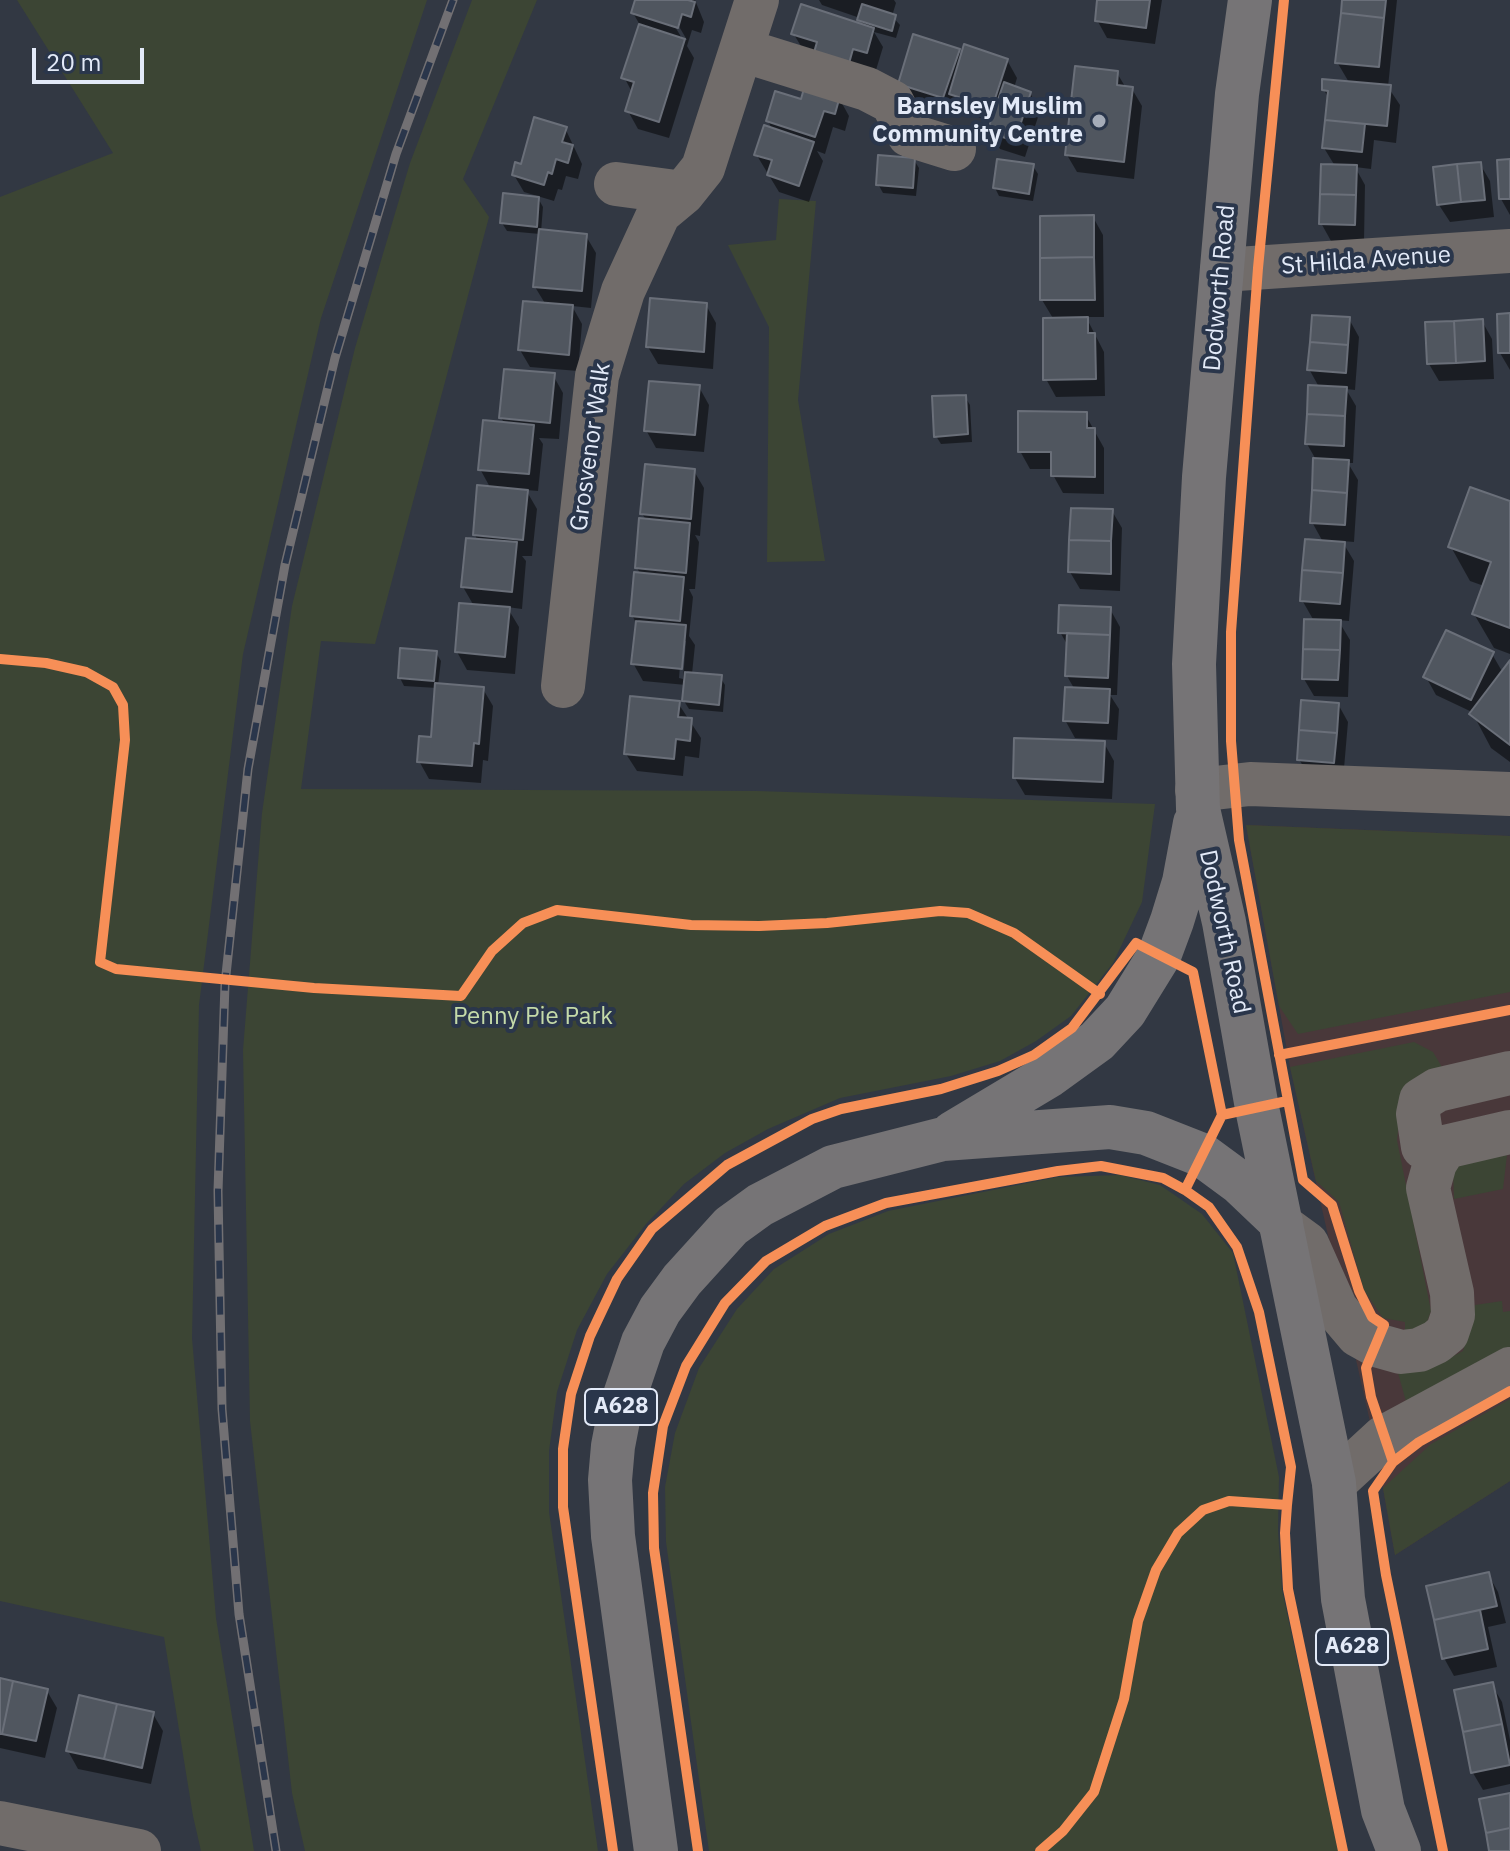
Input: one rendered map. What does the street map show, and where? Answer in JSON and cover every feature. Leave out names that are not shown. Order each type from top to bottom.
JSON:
[{"type":"highway","name":"Dodworth Road","points":[[1250,0],[1237,94],[1204,477],[1194,664],[1198,799],[1334,1483],[1343,1599],[1383,1830],[1399,1851]]},
{"type":"highway","name":"A628","points":[[943,1139],[1050,1075],[1097,1041],[1125,1011],[1159,956],[1172,921],[1184,882],[1198,799]]},
{"type":"highway","name":"A628","points":[[656,1851],[613,1536],[610,1480],[620,1410],[643,1342],[660,1310],[682,1280],[731,1226],[760,1205],[833,1167],[943,1139],[1110,1127],[1146,1133],[1202,1155],[1240,1183],[1281,1224]]},
{"type":"street","name":"Grosvenor Walk","points":[[563,686],[597,376],[623,291],[659,213],[683,193],[703,168],[757,0]]},
{"type":"street","points":[[742,50],[867,89],[892,102],[909,135],[954,149]]},
{"type":"street","points":[[616,184],[683,193]]},
{"type":"street","name":"St Hilda Avenue","points":[[1222,270],[1510,251]]},
{"type":"street","points":[[1198,799],[1250,784],[1510,794]]},
{"type":"street","points":[[1281,1224],[1307,1244],[1336,1309],[1358,1335],[1376,1345],[1401,1352],[1419,1350],[1436,1342],[1447,1333],[1453,1315],[1452,1293],[1425,1167],[1418,1114],[1421,1100],[1437,1090],[1510,1073]]},
{"type":"street","points":[[1425,1167],[1428,1134],[1442,1125],[1510,1111]]},
{"type":"street","points":[[1425,1167],[1435,1163],[1445,1147],[1510,1132]]},
{"type":"street","points":[[1334,1483],[1384,1437],[1510,1369]]},
{"type":"street","points":[[0,1823],[139,1851]]},
{"type":"shaded area","points":[[1246,825],[1510,836],[1510,1481],[1395,1555],[1375,1444],[1290,1067]]},
{"type":"green space","points":[[17,0],[427,0],[321,318],[243,654],[199,1005],[192,1338],[216,1618],[254,1851],[201,1851],[164,1637],[0,1601],[0,197],[113,153]]},
{"type":"green space","name":"Penny Pie Park","points":[[472,0],[537,0],[463,179],[489,217],[375,644],[321,641],[301,789],[757,791],[1155,804],[1142,902],[1113,963],[1071,1016],[1000,1061],[951,1076],[840,1098],[768,1129],[725,1153],[684,1184],[646,1224],[607,1274],[577,1330],[557,1392],[549,1451],[549,1512],[598,1851],[305,1851],[292,1793],[250,1421],[243,1050],[262,813],[292,606],[355,348],[410,163]]},
{"type":"green space","points":[[779,199],[816,201],[798,400],[825,561],[767,562],[769,327],[728,245],[776,240]]},
{"type":"green space","points":[[1246,825],[1510,836],[1510,992],[1298,1034],[1279,1006]]},
{"type":"green space","points":[[1414,1042],[1433,1052],[1442,1067],[1400,1112],[1397,1140],[1431,1311],[1424,1330],[1405,1334],[1405,1322],[1383,1318],[1364,1290],[1339,1202],[1316,1181],[1290,1067]]},
{"type":"green space","points":[[1507,1155],[1503,1189],[1454,1199],[1453,1169],[1464,1161]]},
{"type":"green space","points":[[1120,1175],[1160,1185],[1202,1214],[1233,1253],[1279,1477],[1278,1531],[1282,1590],[1338,1851],[709,1851],[666,1542],[665,1487],[675,1433],[699,1368],[737,1309],[774,1269],[829,1234],[888,1211],[1058,1177]]},
{"type":"green space","points":[[1502,1301],[1503,1312],[1510,1311],[1510,1347],[1502,1356],[1407,1405],[1398,1373],[1432,1367],[1463,1351],[1475,1305]]},
{"type":"green space","points":[[1510,1399],[1510,1481],[1395,1555],[1383,1488],[1431,1444]]},
{"type":"building","points":[[635,0],[695,2],[691,17],[682,14],[678,28],[631,13]]},
{"type":"building","points":[[1097,0],[1150,0],[1146,28],[1095,21]]},
{"type":"building","points":[[1342,0],[1386,0],[1384,18],[1341,13]]},
{"type":"building","points":[[801,4],[874,28],[867,53],[853,49],[848,67],[813,56],[817,42],[791,34]]},
{"type":"building","points":[[862,4],[896,15],[892,31],[857,20]]},
{"type":"building","points":[[1341,13],[1384,18],[1379,67],[1335,63]]},
{"type":"building","points":[[639,24],[685,39],[659,122],[625,111],[634,82],[621,78]]},
{"type":"building","points":[[913,34],[960,49],[943,98],[898,84]]},
{"type":"building","points":[[964,44],[1008,59],[992,108],[949,94]]},
{"type":"building","name":"Barnsley Muslim Community Centre","points":[[1075,66],[1118,71],[1117,85],[1133,87],[1124,162],[1065,155]]},
{"type":"building","points":[[1322,79],[1391,85],[1387,126],[1325,120],[1328,91],[1322,90]]},
{"type":"building","points":[[1004,82],[1031,92],[1015,141],[987,132]]},
{"type":"building","points":[[805,85],[840,96],[835,114],[824,111],[815,137],[766,121],[775,91],[801,99]]},
{"type":"building","points":[[534,117],[567,127],[562,142],[573,145],[568,163],[556,159],[552,174],[548,172],[544,185],[512,175],[515,162],[521,164]]},
{"type":"building","points":[[1325,120],[1365,124],[1362,152],[1322,148]]},
{"type":"building","points":[[764,125],[814,142],[799,186],[767,175],[772,160],[754,155]]},
{"type":"building","points":[[878,155],[915,158],[913,188],[876,185]]},
{"type":"building","points":[[997,159],[1034,164],[1029,194],[993,188]]},
{"type":"building","points":[[1510,159],[1510,199],[1499,199],[1497,160]]},
{"type":"building","points":[[1481,162],[1485,200],[1461,202],[1457,164]]},
{"type":"building","points":[[1321,164],[1357,165],[1356,195],[1320,194]]},
{"type":"building","points":[[1457,164],[1461,202],[1437,205],[1433,167]]},
{"type":"building","points":[[503,193],[539,197],[537,227],[500,223]]},
{"type":"building","points":[[1320,194],[1356,195],[1355,225],[1319,224]]},
{"type":"building","points":[[1094,215],[1094,257],[1040,258],[1040,216]]},
{"type":"building","points":[[539,229],[587,234],[582,291],[533,287]]},
{"type":"building","points":[[1094,257],[1095,300],[1040,300],[1040,258]]},
{"type":"building","points":[[650,298],[707,303],[704,352],[646,347]]},
{"type":"building","points":[[523,301],[573,305],[569,355],[518,350]]},
{"type":"building","points":[[1510,313],[1510,353],[1498,353],[1497,314]]},
{"type":"building","points":[[1312,315],[1350,317],[1348,345],[1310,342]]},
{"type":"building","points":[[1088,317],[1088,333],[1095,333],[1096,379],[1043,380],[1043,318]]},
{"type":"building","points":[[1483,319],[1485,361],[1456,363],[1454,321]]},
{"type":"building","points":[[1454,321],[1456,363],[1427,364],[1425,322]]},
{"type":"building","points":[[1310,342],[1348,345],[1346,373],[1307,370]]},
{"type":"building","points":[[504,369],[555,373],[550,423],[499,418]]},
{"type":"building","points":[[649,381],[700,385],[695,435],[644,431]]},
{"type":"building","points":[[1308,385],[1347,387],[1345,416],[1307,414]]},
{"type":"building","points":[[966,395],[968,434],[934,437],[932,396]]},
{"type":"building","points":[[1018,411],[1087,412],[1087,428],[1095,428],[1095,477],[1051,476],[1051,452],[1018,452]]},
{"type":"building","points":[[1307,414],[1345,416],[1344,446],[1305,444]]},
{"type":"building","points":[[483,420],[534,425],[529,474],[478,470]]},
{"type":"building","points":[[1313,458],[1349,460],[1347,493],[1312,490]]},
{"type":"building","points":[[645,464],[695,469],[691,519],[640,514]]},
{"type":"building","points":[[477,485],[528,490],[523,540],[473,535]]},
{"type":"building","points":[[1470,487],[1510,501],[1510,628],[1472,614],[1491,562],[1448,547]]},
{"type":"building","points":[[1312,490],[1347,493],[1345,525],[1310,523]]},
{"type":"building","points":[[1071,508],[1113,509],[1111,541],[1069,540]]},
{"type":"building","points":[[639,518],[690,523],[686,573],[635,568]]},
{"type":"building","points":[[466,538],[517,542],[512,592],[461,587]]},
{"type":"building","points":[[1305,539],[1345,542],[1343,573],[1302,570]]},
{"type":"building","points":[[1069,540],[1111,541],[1111,574],[1068,572]]},
{"type":"building","points":[[1302,570],[1343,573],[1340,604],[1300,601]]},
{"type":"building","points":[[634,572],[684,577],[680,621],[630,616]]},
{"type":"building","points":[[459,603],[510,607],[505,657],[455,652]]},
{"type":"building","points":[[1059,605],[1111,607],[1110,635],[1058,633]]},
{"type":"building","points":[[1304,619],[1341,620],[1340,650],[1303,649]]},
{"type":"building","points":[[636,621],[686,625],[682,669],[631,664]]},
{"type":"building","points":[[1446,630],[1494,652],[1471,700],[1423,677]]},
{"type":"building","points":[[1067,633],[1110,635],[1108,678],[1065,676]]},
{"type":"building","points":[[400,648],[437,651],[434,681],[398,678]]},
{"type":"building","points":[[1303,649],[1340,650],[1338,680],[1302,679]]},
{"type":"building","points":[[1510,660],[1510,745],[1469,714]]},
{"type":"building","points":[[685,672],[722,675],[719,705],[682,701]]},
{"type":"building","points":[[435,683],[484,687],[479,744],[474,743],[472,766],[417,762],[419,736],[431,737]]},
{"type":"building","points":[[1065,687],[1110,689],[1108,723],[1063,721]]},
{"type":"building","points":[[630,696],[680,701],[678,717],[692,718],[690,741],[676,739],[674,759],[624,754]]},
{"type":"building","points":[[1301,700],[1339,703],[1337,733],[1299,730]]},
{"type":"building","points":[[1299,730],[1337,733],[1334,763],[1297,760]]},
{"type":"building","points":[[1014,738],[1105,741],[1103,782],[1013,778]]},
{"type":"building","points":[[1489,1572],[1497,1606],[1434,1620],[1426,1586]]},
{"type":"building","points":[[1480,1610],[1488,1649],[1442,1659],[1434,1620]]},
{"type":"building","points":[[0,1678],[13,1681],[2,1734],[0,1734]]},
{"type":"building","points":[[13,1681],[48,1689],[36,1741],[2,1734]]},
{"type":"building","points":[[1493,1682],[1502,1724],[1463,1732],[1454,1690]]},
{"type":"building","points":[[79,1695],[117,1704],[104,1759],[66,1751]]},
{"type":"building","points":[[117,1704],[154,1712],[142,1768],[104,1759]]},
{"type":"building","points":[[1502,1724],[1510,1765],[1471,1773],[1463,1732]]},
{"type":"building","points":[[1510,1793],[1510,1828],[1486,1833],[1479,1799]]},
{"type":"building","points":[[1510,1828],[1510,1851],[1489,1851],[1486,1833]]},
{"type":"railway","points":[[276,1851],[239,1614],[222,1409],[218,1191],[225,984],[248,769],[285,565],[335,358],[396,154],[453,0]]},
{"type":"cycle path","points":[[1284,0],[1258,268],[1231,632],[1231,741],[1239,840],[1303,1180],[1332,1205],[1359,1291],[1372,1317],[1384,1325],[1366,1368],[1371,1397],[1393,1462]]},
{"type":"cycle path","points":[[0,659],[46,663],[86,672],[113,687],[123,705],[125,740],[100,962],[116,969],[314,988],[461,996],[492,951],[523,923],[557,910],[691,925],[759,926],[827,923],[940,911],[968,913],[1014,933],[1100,994]]},
{"type":"cycle path","points":[[613,1851],[563,1507],[563,1449],[571,1394],[590,1336],[617,1279],[652,1229],[727,1165],[812,1119],[841,1109],[941,1089],[998,1071],[1034,1055],[1072,1028],[1136,943],[1193,972],[1222,1115]]},
{"type":"cycle path","points":[[1279,1055],[1510,1010]]},
{"type":"cycle path","points":[[1185,1190],[1222,1115],[1287,1101]]},
{"type":"cycle path","points":[[698,1851],[654,1548],[653,1493],[663,1426],[686,1366],[725,1303],[766,1261],[825,1226],[886,1203],[1101,1166],[1163,1178],[1185,1190],[1209,1207],[1237,1247],[1259,1312],[1291,1467],[1287,1505],[1229,1501],[1203,1510],[1178,1533],[1156,1570],[1138,1621],[1124,1699],[1094,1792],[1063,1831],[1040,1851]]},
{"type":"cycle path","points":[[1443,1851],[1386,1575],[1373,1491],[1393,1462],[1419,1442],[1510,1391]]},
{"type":"cycle path","points":[[1287,1505],[1288,1589],[1343,1851]]},
{"type":"place","name":"Barnsley Muslim Community Centre","points":[[1099,121]]}]
